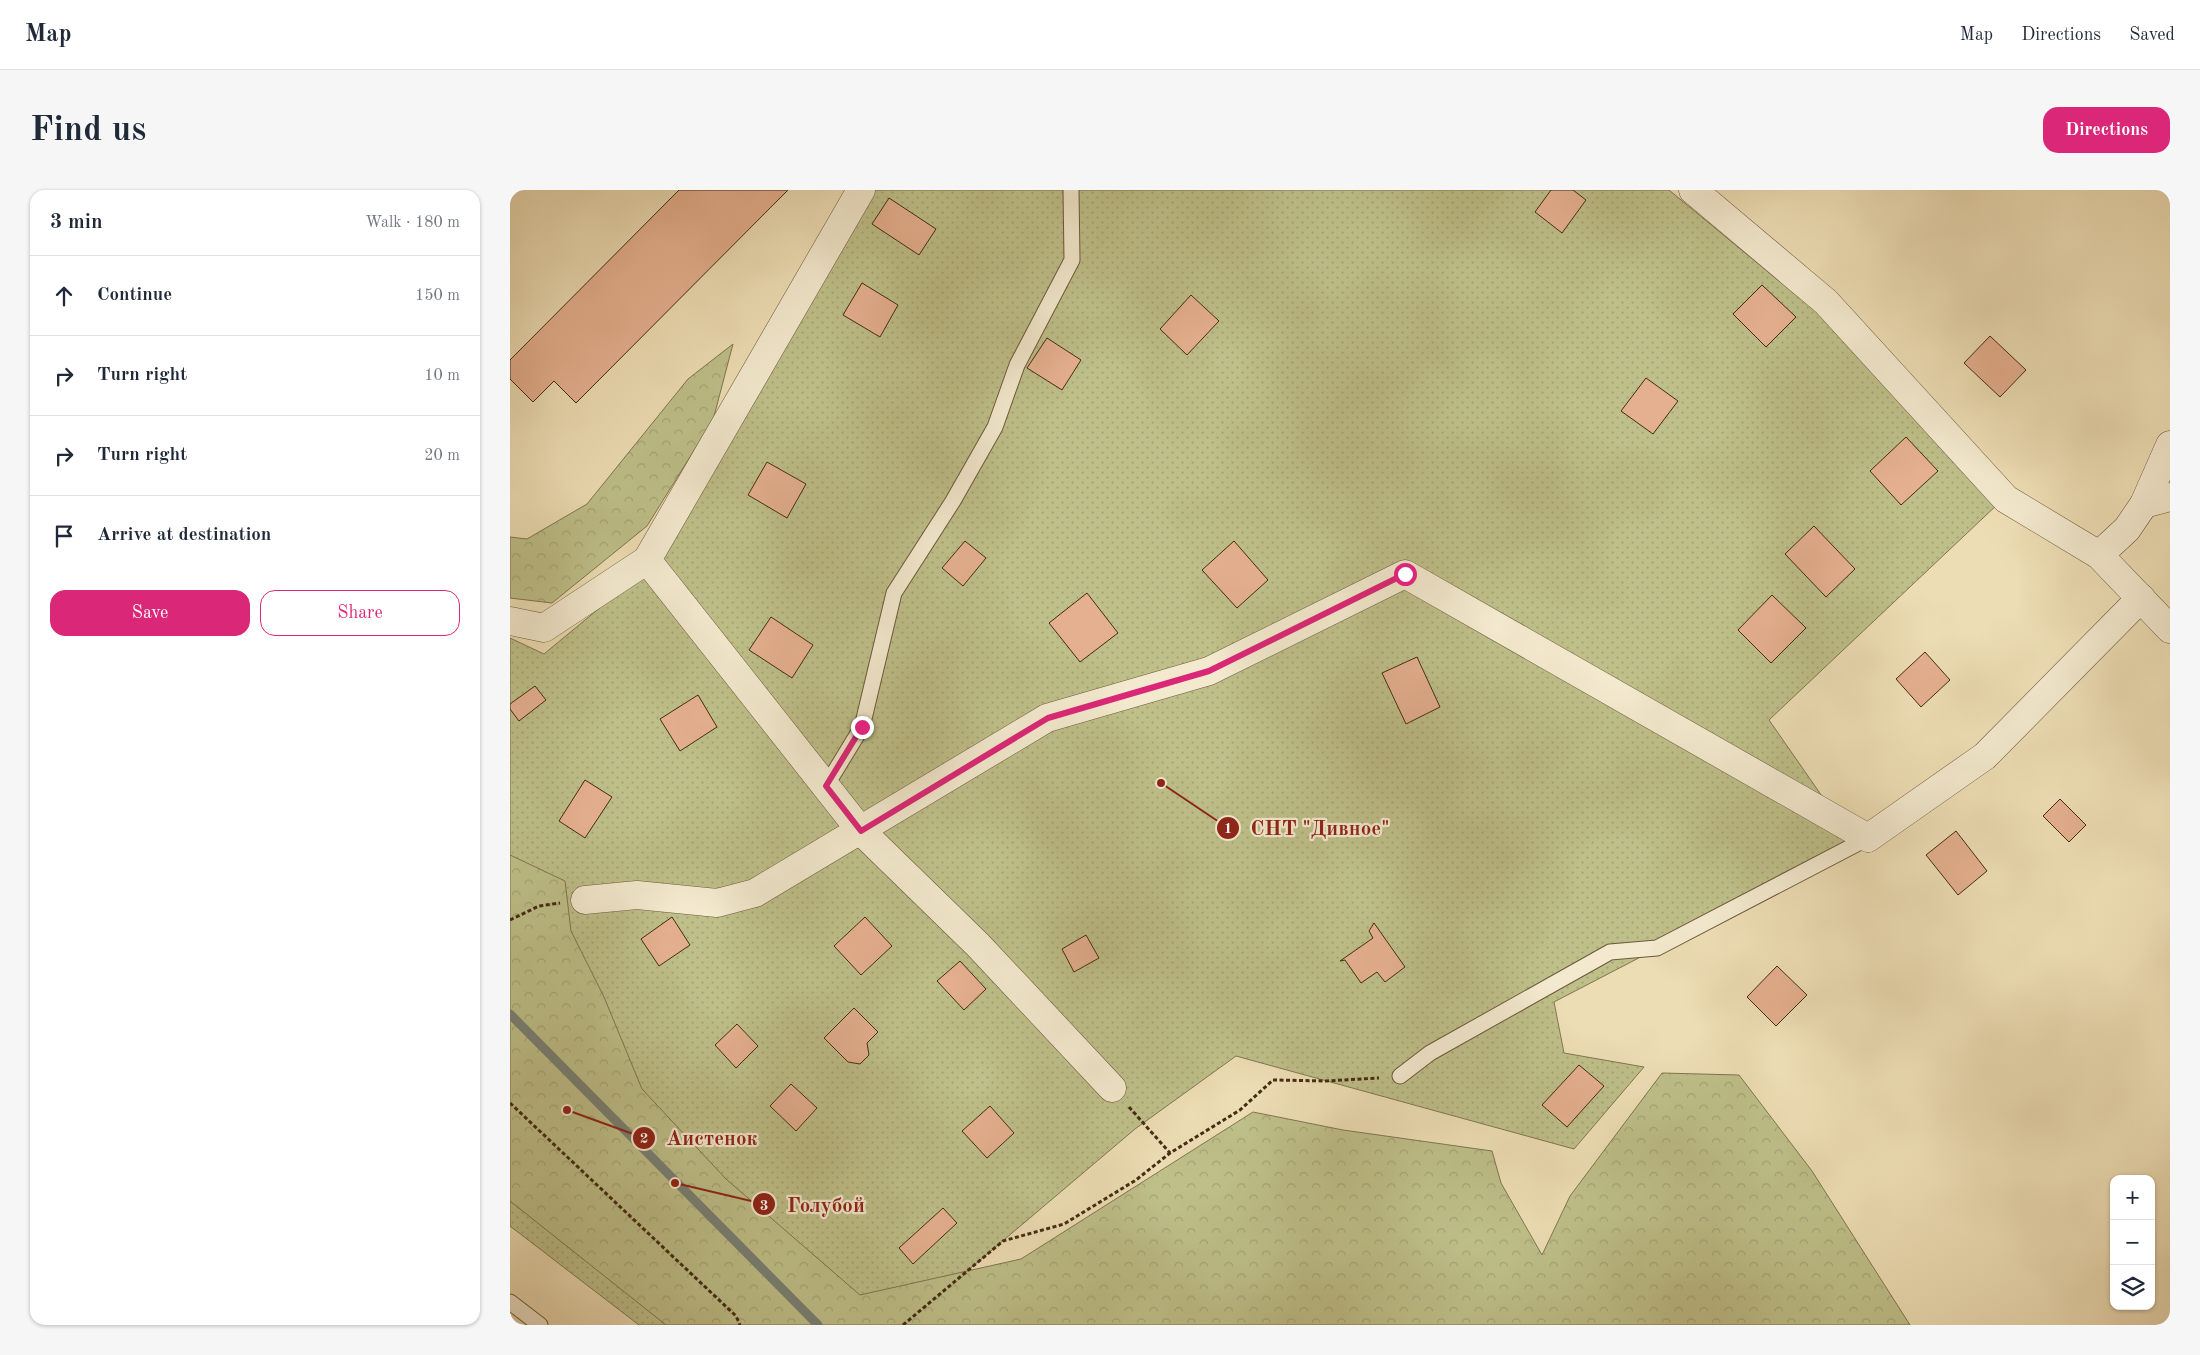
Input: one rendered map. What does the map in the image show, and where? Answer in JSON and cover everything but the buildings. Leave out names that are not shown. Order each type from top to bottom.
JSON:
[{"type":"street","points":[[510,621],[544,628],[647,560],[861,190]]},
{"type":"street","points":[[1692,190],[1826,302],[2006,499],[2099,555],[2170,629]]},
{"type":"street","points":[[2099,555],[2127,529],[2144,504],[2170,445]]},
{"type":"street","points":[[2144,504],[2170,497]]},
{"type":"street","points":[[647,560],[861,831],[978,945],[1112,1088]]},
{"type":"street","points":[[585,900],[637,895],[717,903],[755,893],[1048,718],[1209,671],[1405,574],[1868,838],[1985,756],[2141,598]]},
{"type":"lane","points":[[826,786],[862,727],[894,593],[953,501],[995,427],[1017,365],[1072,260],[1071,190]]},
{"type":"lane","points":[[1400,1076],[1430,1053],[1610,952],[1658,948],[1868,838]]},
{"type":"lane","points":[[510,1302],[540,1325]]},
{"type":"path","points":[[510,920],[539,906],[585,900]]},
{"type":"path","points":[[903,1325],[1003,1241],[1064,1224],[1136,1180],[1170,1153],[1240,1110],[1273,1080],[1326,1081],[1400,1076]]},
{"type":"path","points":[[1112,1088],[1170,1153]]},
{"type":"path","points":[[510,1103],[736,1316],[740,1325]]},
{"type":"green space","points":[[869,190],[1669,190],[1819,314],[2000,502],[1769,720],[1856,845],[1554,1002],[1564,1053],[1644,1067],[1574,1149],[1236,1056],[1135,1129],[914,1316],[921,1325],[639,1325],[510,1226],[510,638],[544,654],[649,567]]},
{"type":"green space","points":[[733,344],[713,420],[647,526],[552,603],[510,598],[510,537],[527,539],[587,504],[688,379]]},
{"type":"green space","points":[[510,855],[565,881],[571,931],[604,997],[642,1089],[726,1179],[860,1295],[1021,1259],[1253,1112],[1343,1130],[1492,1151],[1501,1183],[1542,1255],[1570,1196],[1662,1073],[1739,1075],[1812,1171],[1910,1325],[666,1325],[510,1201]]},
{"type":"waterway","points":[[510,1014],[818,1325]]},
{"type":"place","name":"СНТ \"Дивное\"","points":[[1161,783]]},
{"type":"place","name":"Аистенок","points":[[567,1110]]},
{"type":"place","name":"Голубой","points":[[675,1183]]},
{"type":"route","points":[[862,727],[826,786],[861,831],[1048,718],[1209,671],[1405,574]]}]
